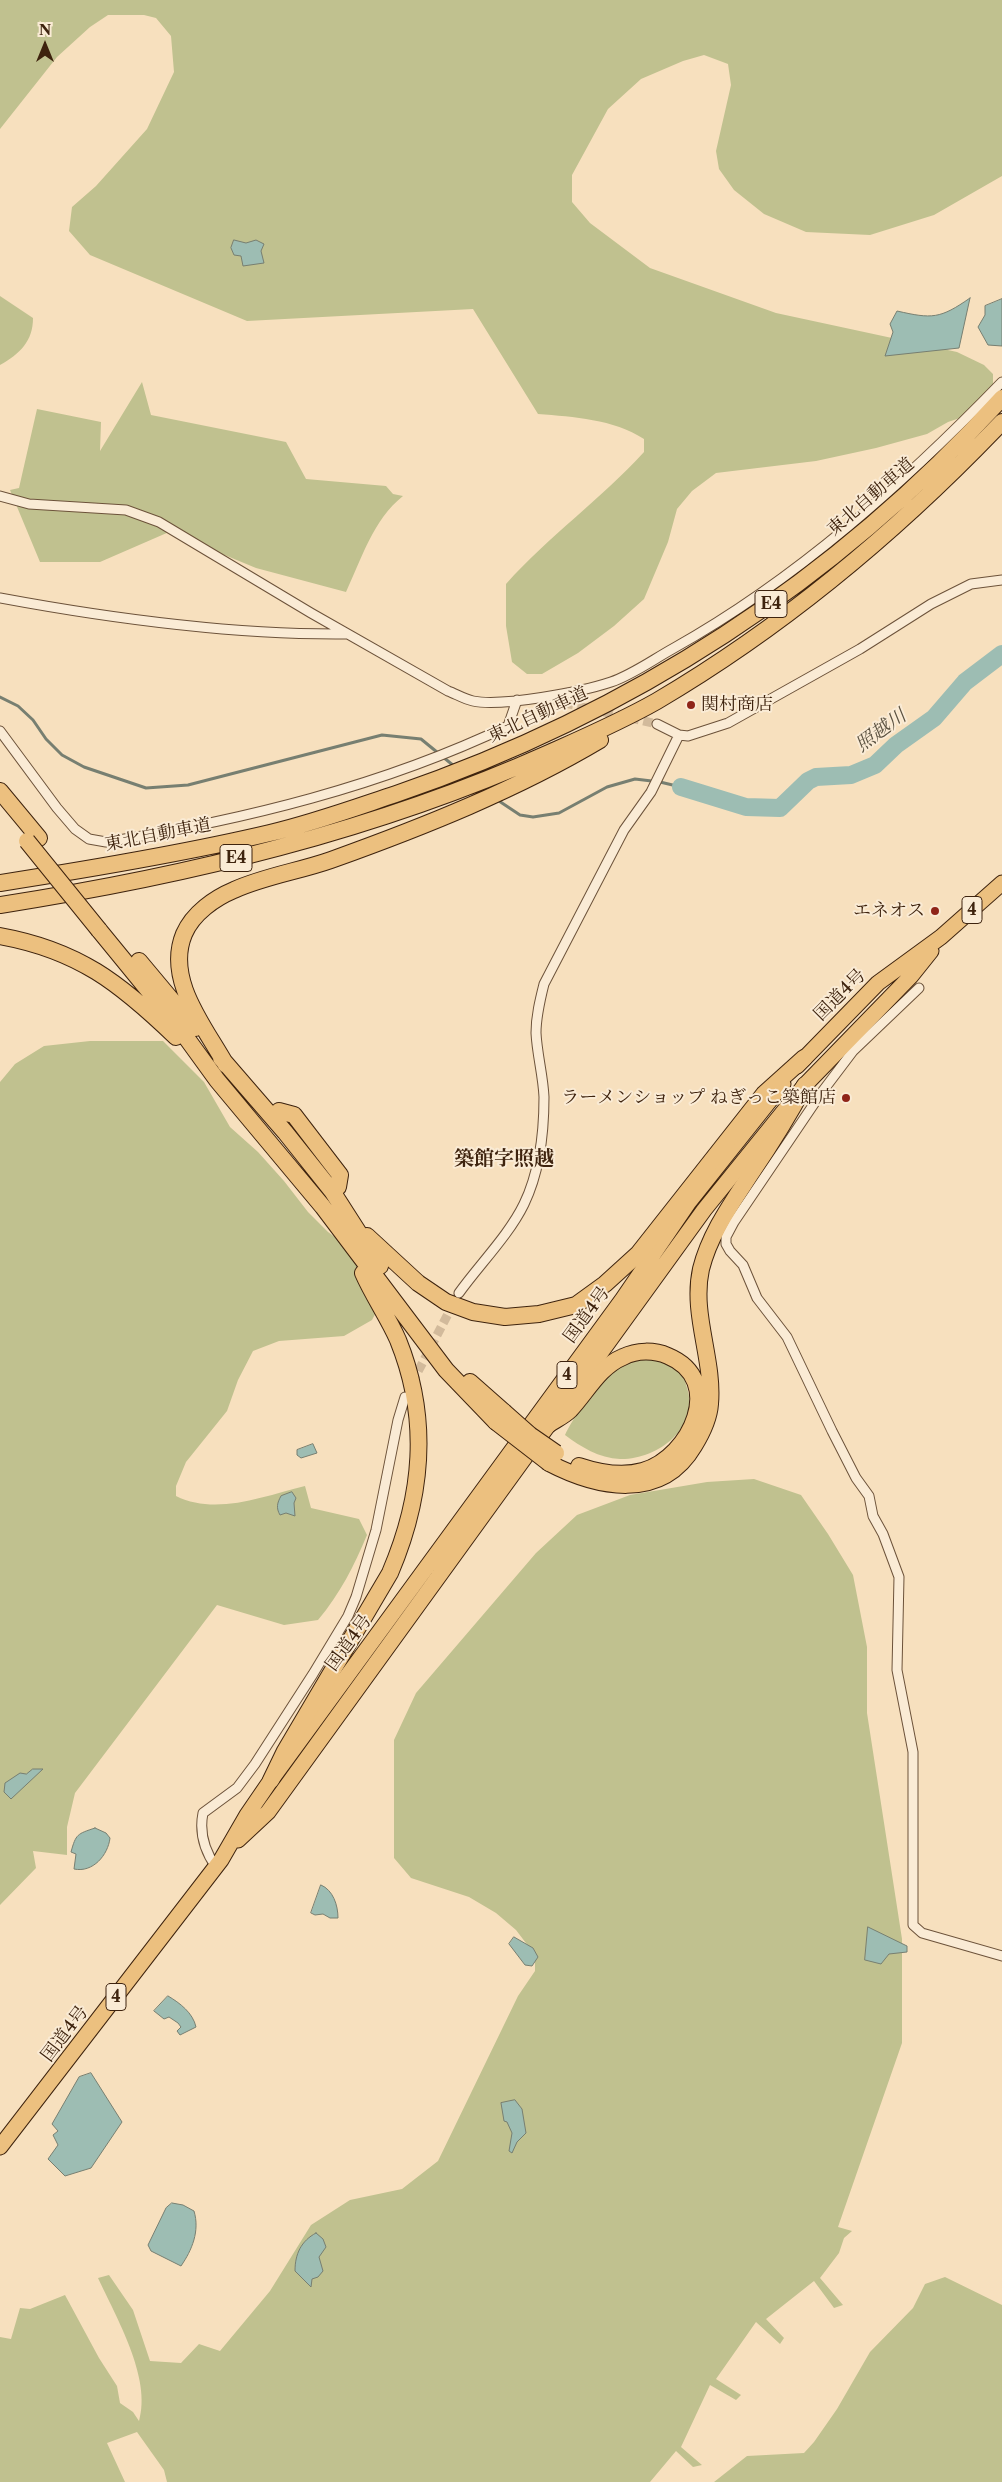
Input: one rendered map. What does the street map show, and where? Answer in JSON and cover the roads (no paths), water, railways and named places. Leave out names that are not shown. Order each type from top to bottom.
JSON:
[{"type":"highway","name":"東北自動車道","points":[[0,883],[111,866],[272,832],[345,811],[450,776],[543,737],[612,703],[683,662],[762,610],[811,574],[895,504],[953,450],[1002,398]]},
{"type":"highway","name":"東北自動車道","points":[[521,773],[579,752],[656,706],[772,627],[868,551],[927,498],[1002,422]]},
{"type":"highway","name":"E4","points":[[0,905],[193,869],[303,842],[467,788],[521,773]]},
{"type":"highway","points":[[226,1065],[191,1006],[182,979],[180,955],[184,933],[204,907],[234,890],[322,863],[396,837],[476,802],[521,773]]},
{"type":"highway","points":[[0,790],[33,839],[104,928],[218,1080],[332,1220],[351,1227],[418,1283],[446,1302],[473,1312],[505,1317],[539,1314],[576,1305],[605,1284],[638,1254],[764,1094],[804,1058]]},
{"type":"highway","points":[[0,807],[33,839]]},
{"type":"highway","name":"国道4号","points":[[0,2147],[216,1867],[231,1846],[247,1814],[271,1780],[622,1300],[689,1202],[804,1058],[843,1018],[878,983],[941,937],[1002,883]]},
{"type":"highway","points":[[104,928],[339,1194]]},
{"type":"highway","points":[[0,936],[25,941],[53,950],[93,968],[131,996],[167,1028],[218,1080]]},
{"type":"highway","name":"国道4号","points":[[231,1846],[268,1812],[704,1210],[805,1085],[861,1034],[911,976],[941,937]]},
{"type":"highway","points":[[351,1227],[446,1370],[570,1474],[598,1483],[640,1484],[659,1478],[678,1465],[691,1452],[704,1430],[710,1406],[710,1375],[701,1325],[701,1270],[712,1235],[787,1119],[805,1085]]},
{"type":"highway","points":[[259,1102],[279,1111],[339,1194],[405,1359],[417,1416],[417,1481],[407,1528],[390,1574],[284,1751],[271,1780]]},
{"type":"highway","points":[[548,1425],[568,1412],[602,1370],[623,1357],[640,1352],[658,1352],[677,1360],[690,1374],[697,1390],[696,1420],[682,1444],[663,1462],[644,1471],[612,1474],[553,1458]]},
{"type":"street","points":[[0,496],[29,504],[126,510],[159,522],[347,634],[448,691],[472,701],[497,703],[612,682],[696,635],[798,567],[862,515],[951,435],[1002,382]]},
{"type":"street","points":[[657,724],[679,735],[698,734],[728,723],[860,649],[931,604],[971,584],[1002,580]]},
{"type":"street","points":[[0,598],[50,607],[218,629],[347,634]]},
{"type":"street","points":[[0,731],[57,808],[75,829],[89,839],[106,842],[247,815],[353,786],[429,761],[508,726],[517,700]]},
{"type":"street","points":[[460,1293],[523,1206],[533,1181],[543,1123],[544,1095],[536,1034],[538,1009],[544,984],[624,830],[651,792],[679,735]]},
{"type":"street","points":[[919,988],[861,1034],[853,1051],[822,1092],[757,1186],[734,1222],[726,1237],[726,1244],[743,1265],[757,1298],[787,1336],[856,1478],[870,1496],[873,1516],[883,1534],[899,1577],[897,1670],[913,1752],[913,1925],[922,1933],[1002,1956]]},
{"type":"street","points":[[843,1018],[861,1034]]},
{"type":"street","points":[[216,1867],[206,1853],[200,1827],[203,1813],[237,1788],[256,1764],[314,1674],[348,1616],[356,1597],[376,1530],[404,1397]]},
{"type":"water","points":[[234,240],[246,243],[256,240],[264,244],[261,251],[264,263],[243,266],[241,256],[234,255],[231,248]]},
{"type":"water","points":[[970,298],[959,348],[885,356],[893,332],[890,324],[897,311],[928,316],[935,315],[951,310]]},
{"type":"water","points":[[1002,299],[1002,346],[988,345],[978,327],[985,315],[985,306]]},
{"type":"water","points":[[313,1444],[317,1453],[301,1458],[297,1455],[297,1450]]},
{"type":"water","points":[[292,1492],[296,1498],[294,1503],[295,1516],[286,1513],[280,1515],[278,1503],[281,1496]]},
{"type":"water","points":[[33,1769],[43,1769],[11,1799],[4,1792],[5,1783],[20,1773],[26,1774]]},
{"type":"water","points":[[95,1828],[106,1833],[110,1838],[106,1851],[93,1865],[81,1870],[74,1869],[76,1854],[71,1852],[76,1838],[81,1833]]},
{"type":"water","points":[[321,1885],[332,1894],[338,1918],[311,1913]]},
{"type":"water","points":[[868,1927],[907,1946],[907,1952],[889,1954],[881,1964],[865,1960]]},
{"type":"water","points":[[514,1937],[533,1948],[538,1957],[532,1966],[525,1965],[509,1944]]},
{"type":"water","points":[[168,1996],[185,2009],[192,2017],[196,2027],[180,2035],[177,2031],[181,2027],[178,2023],[169,2017],[164,2019],[154,2011]]},
{"type":"water","points":[[91,2073],[122,2122],[91,2168],[65,2176],[48,2159],[58,2145],[53,2135],[58,2131],[52,2124],[79,2077]]},
{"type":"water","points":[[515,2100],[522,2109],[526,2133],[517,2142],[512,2153],[509,2151],[512,2133],[507,2122],[504,2121],[501,2103]]},
{"type":"water","points":[[172,2203],[183,2205],[194,2211],[196,2218],[194,2240],[181,2266],[151,2251],[148,2245],[166,2208]]},
{"type":"water","points":[[316,2233],[323,2239],[326,2247],[319,2257],[323,2271],[318,2277],[312,2279],[311,2287],[295,2271],[295,2265],[303,2244]]},
{"type":"waterway","name":"照越川","points":[[681,787],[746,807],[780,808],[808,781],[816,777],[851,775],[875,765],[896,745],[934,718],[965,682],[1002,654]]},
{"type":"waterway","points":[[0,697],[18,706],[33,720],[46,739],[62,755],[84,767],[146,788],[188,785],[382,735],[421,739],[454,766]]},
{"type":"waterway","points":[[496,799],[520,815],[533,817],[559,813],[607,787],[635,779],[681,787]]},
{"type":"tunnel","points":[[538,697],[657,724]]},
{"type":"tunnel","points":[[412,1383],[459,1293]]},
{"type":"place","name":"関村商店","points":[[691,705]]},
{"type":"place","name":"エネオス","points":[[935,911]]},
{"type":"place","name":"ラーメンショップ ねぎっこ築館店","points":[[846,1098]]},
{"type":"district","name":"築館字照越","points":[[504,1159]]}]
